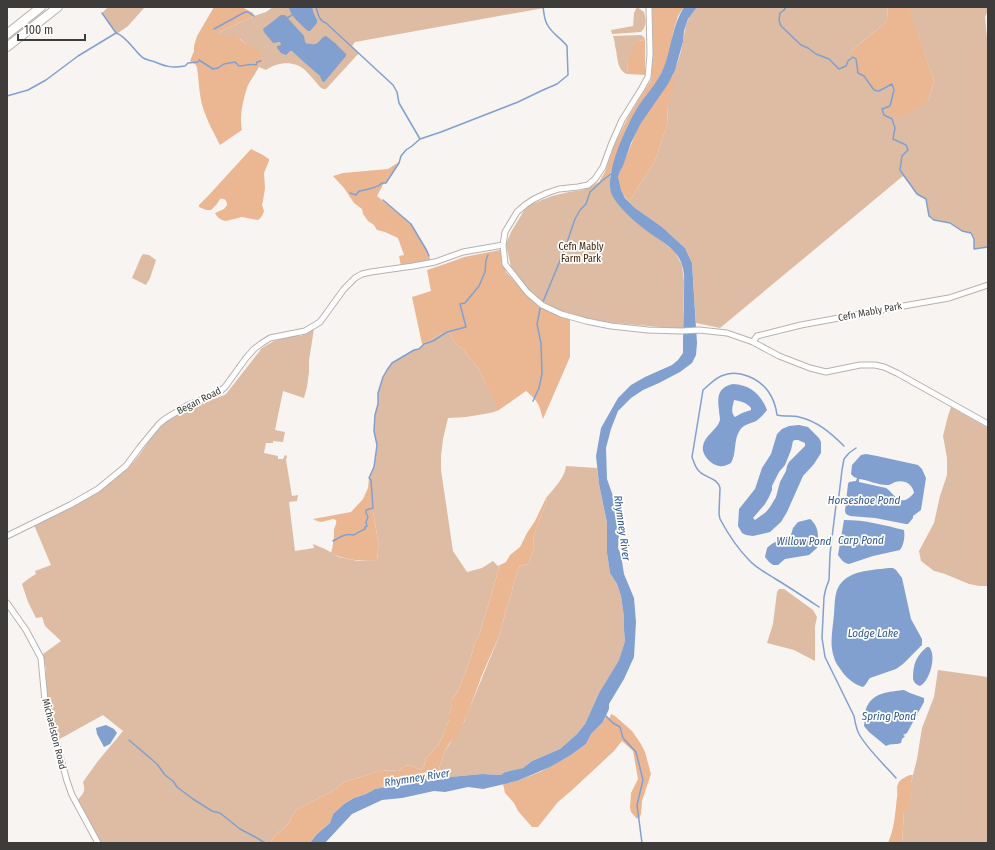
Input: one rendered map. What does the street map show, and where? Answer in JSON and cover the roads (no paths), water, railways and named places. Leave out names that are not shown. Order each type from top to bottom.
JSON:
[{"type":"highway","points":[[7,34],[41,7]]},
{"type":"highway","points":[[7,47],[58,7]]},
{"type":"street","points":[[649,7],[650,55],[648,77],[622,120],[603,167],[595,179],[588,184],[578,187],[559,189],[534,199],[517,212],[505,232],[503,245],[505,264],[527,292],[542,304],[562,314],[586,321],[611,326],[648,330],[699,330],[727,333],[754,342],[779,356],[810,368],[826,372],[860,365],[875,364],[897,373],[988,424]]},
{"type":"street","name":"Began Road","points":[[7,536],[70,505],[98,489],[126,466],[159,424],[165,419],[188,405],[218,393],[225,387],[254,349],[270,338],[304,331],[320,322],[344,289],[355,278],[362,274],[435,262],[463,252],[503,245]]},
{"type":"street","name":"Cefn Mably Park","points":[[754,342],[757,336],[801,325],[949,298],[988,285]]},
{"type":"street","name":"Michaelston Road","points":[[7,603],[26,630],[42,658],[45,701],[67,781],[72,795],[98,843]]},
{"type":"water","points":[[290,7],[312,7],[317,23],[310,31],[308,31],[294,17],[290,11]]},
{"type":"water","points":[[684,7],[697,7],[688,19],[675,70],[668,84],[641,123],[631,143],[618,177],[621,190],[625,198],[635,208],[662,227],[685,248],[692,263],[697,343],[696,355],[692,363],[680,372],[643,390],[631,398],[618,411],[606,448],[607,479],[613,496],[619,534],[618,548],[621,555],[624,574],[634,598],[636,622],[634,657],[624,679],[609,704],[609,709],[603,722],[591,734],[586,744],[571,755],[550,767],[517,781],[483,789],[468,787],[445,792],[434,791],[402,798],[382,800],[352,814],[325,843],[310,843],[316,835],[330,823],[333,814],[344,804],[375,789],[407,784],[424,779],[442,780],[450,777],[482,774],[501,775],[505,772],[523,768],[532,761],[560,749],[577,734],[585,724],[599,693],[619,660],[625,641],[624,617],[621,596],[617,584],[610,573],[607,553],[607,523],[599,484],[596,456],[601,428],[618,398],[631,385],[672,365],[683,353],[684,271],[676,253],[635,221],[615,200],[610,187],[611,176],[617,152],[627,128],[636,110],[664,67],[677,21]]},
{"type":"water","points":[[281,15],[285,15],[304,36],[307,44],[316,44],[326,36],[346,54],[346,56],[324,82],[320,76],[292,51],[286,55],[281,53],[277,48],[277,46],[281,45],[280,42],[273,43],[264,32],[263,29]]},
{"type":"water","points":[[733,384],[750,388],[762,399],[767,410],[756,421],[745,425],[742,428],[736,438],[734,455],[731,463],[725,466],[720,466],[713,464],[707,459],[703,446],[706,439],[719,423],[719,397],[721,390],[728,385]],"holes":[[[734,400],[744,402],[751,408],[751,410],[735,417],[732,409]]]},
{"type":"water","points":[[799,425],[808,427],[821,442],[821,453],[814,464],[803,476],[781,522],[770,532],[753,536],[746,535],[742,533],[738,526],[739,509],[755,489],[762,468],[771,454],[777,434],[782,429],[789,426]],"holes":[[[798,440],[805,443],[805,446],[789,462],[780,482],[776,497],[770,507],[755,520],[753,518],[765,504],[779,472],[785,465],[793,441]]]},
{"type":"water","name":"Horseshoe Pond","points":[[866,454],[918,465],[922,469],[926,478],[921,510],[913,516],[908,524],[875,518],[850,516],[846,514],[848,484],[849,482],[856,481],[857,478],[851,474],[852,465],[861,455]],"holes":[[[859,479],[887,485],[902,481],[908,483],[912,487],[914,493],[905,500],[898,499],[886,488],[859,482]]]},
{"type":"water","name":"Willow Pond","points":[[810,519],[817,528],[818,532],[817,548],[809,555],[785,559],[778,565],[773,565],[769,562],[765,557],[767,548],[773,543],[791,535],[793,528],[798,522]]},
{"type":"water","name":"Carp Pond","points":[[844,520],[867,522],[904,530],[902,546],[900,550],[873,556],[849,564],[845,563],[838,555]]},
{"type":"water","name":"Lodge Lake","points":[[889,568],[896,570],[902,578],[911,619],[922,639],[922,645],[896,669],[870,678],[863,687],[854,683],[847,677],[836,663],[832,641],[836,593],[839,585],[852,575],[864,571]]},
{"type":"water","points":[[927,647],[929,647],[932,656],[931,668],[927,679],[920,686],[913,680],[914,669],[918,657]]},
{"type":"water","name":"Spring Pond","points":[[904,690],[924,698],[924,702],[907,733],[903,735],[905,736],[901,743],[886,746],[864,726],[866,709],[872,699],[877,696],[887,692]]},
{"type":"water","points":[[106,725],[114,729],[117,733],[110,744],[104,747],[97,734],[96,728]]},
{"type":"waterway","points":[[316,7],[322,21],[393,85],[397,92],[399,103],[420,139]]},
{"type":"waterway","points":[[350,193],[356,195],[359,191],[386,183],[399,163],[401,156],[420,139],[518,102],[557,84],[568,75],[567,46],[549,27],[545,20],[543,7]]},
{"type":"waterway","points":[[786,7],[780,13],[779,20],[781,26],[801,45],[816,54],[829,59],[839,69],[846,66],[848,61],[853,57],[856,59],[858,73],[864,76],[874,90],[879,91],[892,84],[894,90],[890,106],[882,109],[884,115],[892,119],[895,128],[893,139],[906,145],[908,150],[902,156],[900,170],[917,194],[926,199],[929,216],[934,220],[950,223],[962,231],[971,233],[974,239],[974,249],[988,247]]},
{"type":"waterway","points":[[214,29],[245,12],[248,12],[254,16]]},
{"type":"waterway","points":[[7,96],[28,90],[46,80],[78,56],[116,33],[102,13]]},
{"type":"waterway","points":[[287,18],[292,15]]},
{"type":"waterway","points":[[116,33],[126,40],[144,58],[169,67],[185,66],[188,63],[198,62],[199,60],[213,69],[224,64],[235,62],[239,66],[252,64],[256,65],[257,62],[261,61]]},
{"type":"waterway","points":[[533,401],[539,388],[542,374],[541,343],[537,324],[540,309],[564,251],[575,219],[580,210],[586,204],[590,192],[611,174]]},
{"type":"waterway","points":[[383,200],[411,224],[429,256]]},
{"type":"waterway","points":[[333,541],[346,535],[354,535],[365,529],[367,526],[366,522],[368,517],[366,510],[373,508],[371,480],[369,478],[374,467],[377,445],[374,431],[375,415],[378,404],[378,393],[383,377],[392,363],[447,332],[466,327],[460,304],[465,303],[479,286],[485,272],[488,255]]},
{"type":"waterway","points":[[819,607],[752,563],[737,546],[720,519],[719,485],[717,482],[702,474],[698,470],[692,457],[703,390],[716,379],[730,373],[748,376],[768,391],[774,403],[777,415],[796,416],[812,421],[829,432],[844,446]]},
{"type":"waterway","points":[[856,448],[844,459],[842,470],[830,554],[829,580],[824,597],[822,638],[825,657],[854,716],[859,734],[871,751],[896,778]]},
{"type":"waterway","points":[[605,715],[613,723],[620,727],[623,738],[636,752],[643,780],[637,805],[642,843]]},
{"type":"waterway","points":[[129,740],[157,764],[177,787],[212,811],[220,813],[240,829],[265,843]]},
{"type":"park label","name":"Cefn Mably Farm Park","points":[[581,252]]},
{"type":"water label","name":"Rhymney River","points":[[622,528]]},
{"type":"water label","name":"Rhymney River","points":[[417,778]]}]
